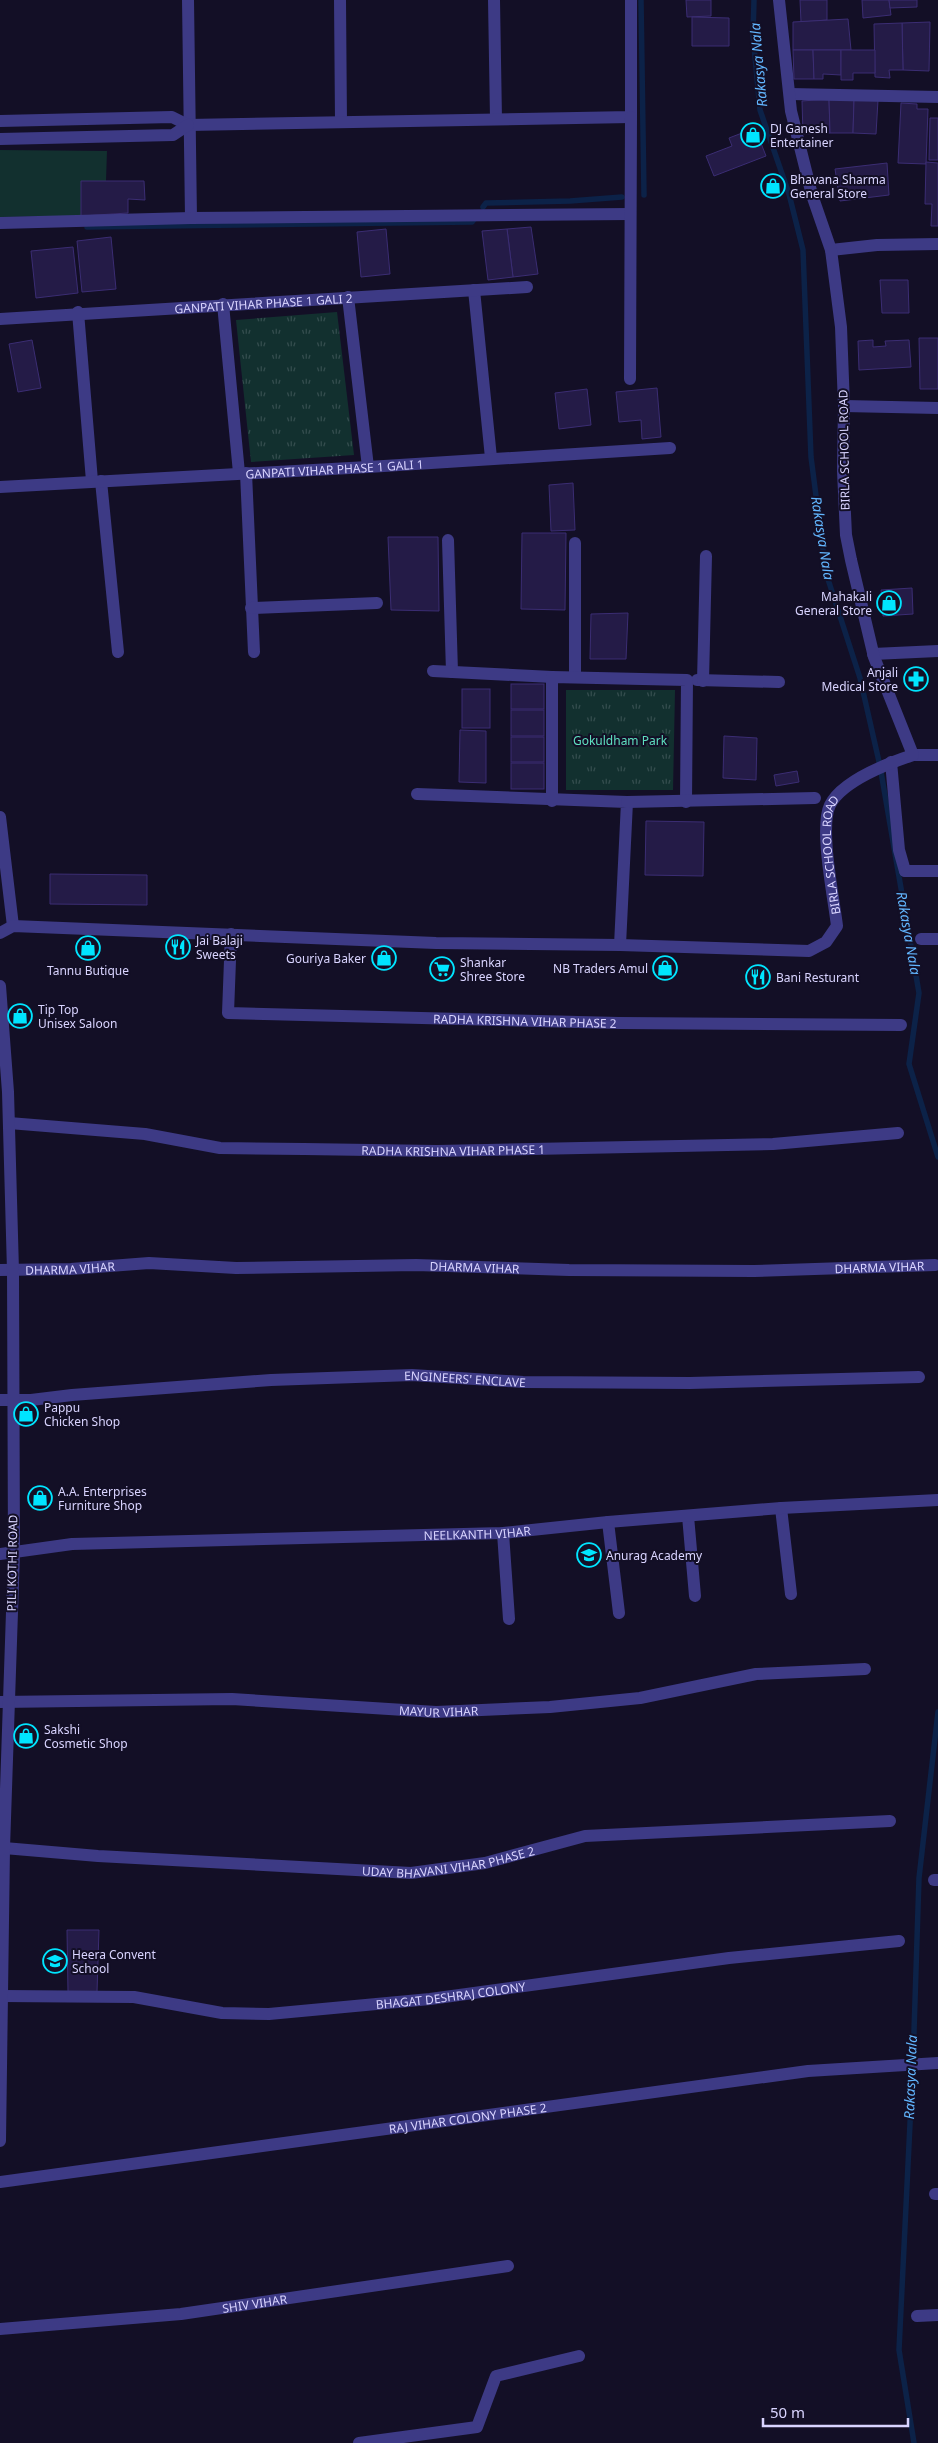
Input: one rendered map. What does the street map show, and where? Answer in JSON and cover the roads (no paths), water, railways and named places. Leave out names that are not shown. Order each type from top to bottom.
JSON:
[{"type":"street","points":[[188,0],[188,125],[191,218]]},
{"type":"street","points":[[340,0],[341,122]]},
{"type":"street","points":[[494,0],[496,120]]},
{"type":"street","points":[[630,379],[631,0]]},
{"type":"street","name":"BIRLA SCHOOL ROAD","points":[[13,926],[436,943],[620,944],[809,951],[826,942],[837,926],[825,830],[830,805],[851,783],[889,763],[913,755],[882,681],[873,654],[846,535],[842,471],[844,406],[841,327],[831,250],[800,151],[790,94],[779,0]]},
{"type":"street","points":[[790,94],[938,97]]},
{"type":"street","points":[[0,121],[172,117],[188,125],[631,117]]},
{"type":"street","points":[[0,139],[173,135],[188,125]]},
{"type":"street","points":[[0,223],[191,218],[630,214]]},
{"type":"street","points":[[831,250],[877,245],[938,244]]},
{"type":"street","name":"GANPATI VIHAR PHASE 1 GALI 2","points":[[0,319],[78,312],[527,288]]},
{"type":"street","points":[[474,290],[491,458]]},
{"type":"street","points":[[348,297],[368,467]]},
{"type":"street","points":[[223,304],[242,473],[254,652]]},
{"type":"street","points":[[78,312],[96,481],[118,652]]},
{"type":"street","points":[[844,406],[938,408]]},
{"type":"street","name":"GANPATI VIHAR PHASE 1 GALI 1","points":[[0,487],[670,448]]},
{"type":"street","points":[[448,540],[452,672]]},
{"type":"street","points":[[575,543],[575,677]]},
{"type":"street","points":[[703,681],[706,556]]},
{"type":"street","points":[[251,608],[377,603]]},
{"type":"street","points":[[873,654],[938,651]]},
{"type":"street","points":[[432,671],[552,677],[779,682]]},
{"type":"street","points":[[552,677],[552,801]]},
{"type":"street","points":[[686,802],[687,680]]},
{"type":"street","points":[[913,755],[938,755]]},
{"type":"street","points":[[889,763],[899,850],[905,871],[938,871]]},
{"type":"street","points":[[417,794],[552,801],[627,802],[816,798]]},
{"type":"street","points":[[620,944],[627,802]]},
{"type":"street","points":[[0,817],[13,926],[0,934]]},
{"type":"street","name":"RADHA KRISHNA VIHAR PHASE 2","points":[[231,934],[228,1012],[620,1023],[901,1025]]},
{"type":"street","points":[[921,939],[938,939]]},
{"type":"street","name":"PILI KOTHI ROAD","points":[[0,986],[9,1123],[13,1271],[6,1400],[14,1553],[5,1702],[0,2141]]},
{"type":"street","name":"RADHA KRISHNA VIHAR PHASE 1","points":[[9,1123],[145,1134],[220,1148],[437,1150],[774,1144],[898,1134]]},
{"type":"street","name":"DHARMA VIHAR","points":[[0,1270],[71,1269],[149,1263],[236,1268],[416,1265],[569,1270],[744,1271],[935,1265]]},
{"type":"street","name":"ENGINEERS' ENCLAVE","points":[[6,1400],[32,1400],[72,1395],[271,1380],[412,1375],[523,1382],[690,1383],[919,1376]]},
{"type":"street","name":"NEELKANTH VIHAR","points":[[0,1554],[72,1544],[503,1534],[608,1522],[782,1508],[938,1500]]},
{"type":"street","points":[[782,1508],[791,1594]]},
{"type":"street","points":[[688,1516],[695,1596]]},
{"type":"street","points":[[608,1522],[619,1613]]},
{"type":"street","points":[[503,1534],[509,1619]]},
{"type":"street","name":"MAYUR VIHAR","points":[[5,1702],[232,1699],[436,1712],[550,1707],[640,1698],[756,1674],[865,1669]]},
{"type":"street","name":"UDAY BHAVANI VIHAR PHASE 2","points":[[3,1852],[412,1873],[485,1863],[585,1836],[890,1821]]},
{"type":"street","name":"BHAGAT DESHRAJ COLONY","points":[[1,2002],[134,1997],[222,2013],[269,2014],[430,1999],[729,1958],[899,1940]]},
{"type":"street","name":"RAJ VIHAR COLONY PHASE 2","points":[[0,2182],[808,2071],[924,2062],[938,2063]]},
{"type":"street","name":"SHIV VIHAR","points":[[0,2329],[181,2314],[508,2266]]},
{"type":"street","points":[[917,2316],[938,2314]]},
{"type":"street","points":[[359,2443],[477,2427],[496,2376],[579,2356]]},
{"type":"waterway","points":[[641,0],[644,195]]},
{"type":"waterway","name":"Rakasya Nala","points":[[754,0],[753,35],[760,110],[789,194],[803,250],[811,457],[826,573],[860,678],[880,766],[919,993],[909,1064],[938,1157]]},
{"type":"waterway","points":[[483,207],[486,203],[570,201],[622,197]]},
{"type":"waterway","points":[[87,227],[472,222],[475,218]]},
{"type":"waterway","name":"Rakasya Nala","points":[[914,2443],[899,2350],[913,2062],[919,1878],[938,1712]]},
{"type":"place","name":"DJ Ganesh Entertainer","points":[[753,135]]},
{"type":"place","name":"Bhavana Sharma General Store","points":[[773,186]]},
{"type":"place","name":"Mahakali General Store","points":[[889,603]]},
{"type":"place","name":"Anjali Medical Store","points":[[916,679]]},
{"type":"place","name":"Jai Balaji Sweets","points":[[178,947]]},
{"type":"place","name":"Tannu Butique","points":[[88,948]]},
{"type":"place","name":"Gouriya Baker","points":[[384,958]]},
{"type":"place","name":"NB Traders Amul","points":[[665,968]]},
{"type":"place","name":"Shankar Shree Store","points":[[442,969]]},
{"type":"place","name":"Bani Resturant","points":[[758,977]]},
{"type":"place","name":"Tip Top Unisex Saloon","points":[[20,1016]]},
{"type":"place","name":"Pappu Chicken Shop","points":[[26,1414]]},
{"type":"place","name":"A.A. Enterprises Furniture Shop","points":[[40,1498]]},
{"type":"place","name":"Anurag Academy","points":[[589,1555]]},
{"type":"place","name":"Sakshi Cosmetic Shop","points":[[26,1736]]},
{"type":"place","name":"Heera Convent School","points":[[55,1961]]},
{"type":"park label","name":"Gokuldham Park","points":[[620,740]]}]
